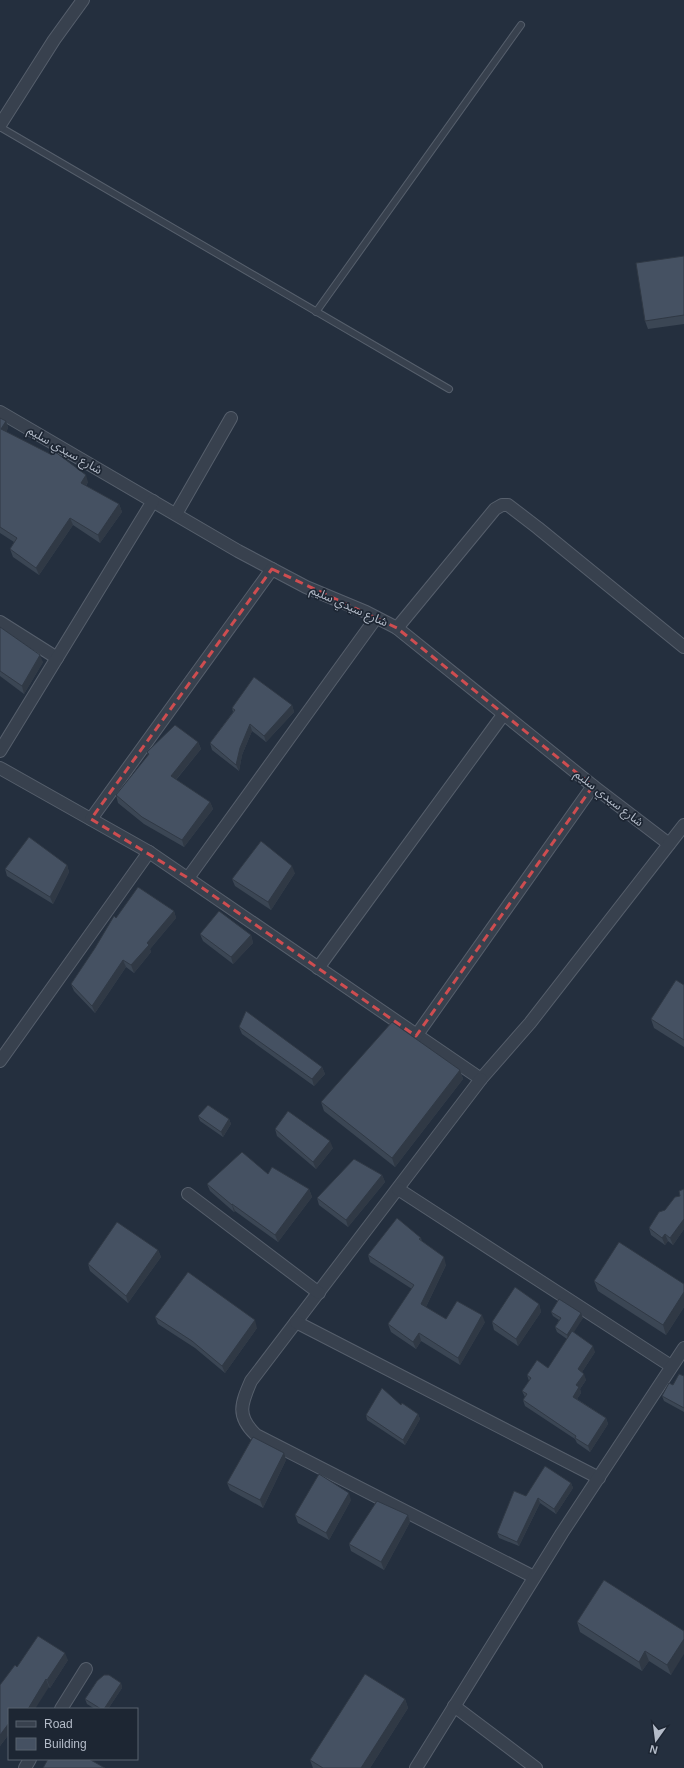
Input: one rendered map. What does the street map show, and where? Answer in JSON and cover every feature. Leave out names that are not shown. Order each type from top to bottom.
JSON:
[{"type":"street","points":[[0,126],[54,40],[83,0]]},
{"type":"street","name":"شارع سيدي سليم","points":[[0,412],[272,569],[306,587],[338,599],[397,628],[503,715],[669,844]]},
{"type":"street","points":[[176,514],[231,418]]},
{"type":"street","points":[[0,751],[153,501]]},
{"type":"street","points":[[397,628],[495,509],[502,506],[508,506],[538,528],[684,646]]},
{"type":"street","points":[[91,819],[272,569]]},
{"type":"street","points":[[188,878],[376,618]]},
{"type":"street","points":[[0,622],[57,658]]},
{"type":"street","points":[[318,968],[503,715]]},
{"type":"street","points":[[0,768],[149,852],[481,1079]]},
{"type":"street","points":[[416,1036],[593,786]]},
{"type":"street","points":[[534,1577],[256,1435],[245,1426],[242,1413],[243,1399],[251,1381],[481,1079],[530,1023],[684,825]]},
{"type":"street","points":[[0,1061],[149,852]]},
{"type":"street","points":[[398,1189],[671,1366]]},
{"type":"street","points":[[188,1194],[319,1293]]},
{"type":"street","points":[[296,1322],[598,1478]]},
{"type":"street","points":[[416,1768],[534,1577],[671,1366],[683,1350]]},
{"type":"street","points":[[62,1708],[86,1669]]},
{"type":"street","points":[[454,1706],[536,1768]]},
{"type":"lane","points":[[316,312],[521,25]]},
{"type":"lane","points":[[0,126],[449,389]]},
{"type":"highlighted area","points":[[272,569],[397,628],[593,786],[416,1036],[188,878],[91,819]]},
{"type":"building","points":[[684,256],[684,315],[645,321],[636,263]]},
{"type":"building","points":[[0,418],[6,421],[1,429],[52,455],[54,451],[86,475],[81,483],[119,504],[98,535],[70,518],[36,568],[10,549],[17,538],[0,527]]},
{"type":"building","points":[[0,627],[40,655],[22,686],[0,671]]},
{"type":"building","points":[[254,677],[292,705],[264,736],[250,724],[240,748],[236,765],[210,743],[235,710],[232,708]]},
{"type":"building","points":[[175,725],[198,742],[171,776],[210,802],[182,840],[142,817],[116,795],[149,754],[147,752]]},
{"type":"building","points":[[29,837],[67,865],[50,897],[5,869]]},
{"type":"building","points":[[261,841],[292,866],[268,902],[232,879]]},
{"type":"building","points":[[138,887],[174,911],[147,943],[149,945],[131,965],[123,960],[92,1006],[71,984],[114,916],[116,918]]},
{"type":"building","points":[[219,911],[251,935],[231,957],[200,934]]},
{"type":"building","points":[[676,980],[684,985],[684,1040],[651,1019]]},
{"type":"building","points":[[246,1011],[322,1067],[312,1079],[239,1027]]},
{"type":"building","points":[[392,1022],[460,1070],[392,1158],[321,1102]]},
{"type":"building","points":[[208,1105],[229,1119],[221,1132],[198,1116]]},
{"type":"building","points":[[288,1111],[330,1141],[313,1162],[275,1129]]},
{"type":"building","points":[[242,1152],[268,1174],[272,1167],[309,1189],[275,1235],[232,1205],[207,1184]]},
{"type":"building","points":[[354,1159],[382,1175],[346,1220],[317,1198]]},
{"type":"building","points":[[684,1189],[684,1219],[670,1238],[665,1234],[662,1238],[649,1228],[659,1212],[665,1210],[675,1197],[680,1196],[679,1191]]},
{"type":"building","points":[[397,1218],[421,1238],[419,1239],[444,1257],[421,1304],[446,1319],[457,1301],[482,1315],[458,1358],[419,1333],[413,1342],[388,1324],[414,1285],[368,1255]]},
{"type":"building","points":[[117,1222],[158,1250],[126,1296],[88,1264]]},
{"type":"building","points":[[619,1242],[684,1284],[684,1292],[663,1325],[594,1281]]},
{"type":"building","points":[[188,1272],[255,1320],[222,1366],[192,1341],[155,1317]]},
{"type":"building","points":[[515,1287],[539,1304],[516,1339],[492,1322]]},
{"type":"building","points":[[559,1299],[581,1313],[567,1335],[555,1327],[561,1318],[551,1312]]},
{"type":"building","points":[[572,1331],[593,1346],[578,1369],[584,1374],[576,1385],[579,1387],[573,1397],[606,1418],[588,1446],[575,1438],[576,1436],[523,1400],[527,1394],[522,1391],[531,1378],[527,1375],[537,1360],[548,1368]]},
{"type":"building","points":[[679,1374],[684,1376],[684,1408],[662,1396],[669,1383],[673,1385]]},
{"type":"building","points":[[382,1388],[401,1405],[402,1403],[418,1414],[403,1440],[366,1415]]},
{"type":"building","points":[[253,1437],[284,1453],[260,1500],[227,1483]]},
{"type":"building","points":[[545,1466],[571,1483],[554,1509],[538,1498],[517,1542],[497,1533],[514,1491],[526,1496]]},
{"type":"building","points":[[319,1474],[349,1493],[326,1533],[295,1515]]},
{"type":"building","points":[[377,1501],[408,1515],[381,1562],[349,1544]]},
{"type":"building","points":[[604,1580],[684,1631],[684,1639],[667,1665],[645,1651],[639,1662],[577,1622]]},
{"type":"building","points":[[38,1636],[65,1653],[47,1680],[46,1679],[29,1708],[8,1708],[8,1724],[0,1735],[0,1685],[15,1665],[17,1667]]},
{"type":"building","points":[[365,1674],[405,1699],[361,1768],[323,1768],[310,1760]]},
{"type":"building","points":[[104,1675],[109,1675],[121,1683],[105,1708],[99,1708],[85,1699],[97,1681]]},
{"type":"building","points":[[47,1760],[91,1760],[105,1768],[43,1768]]}]
